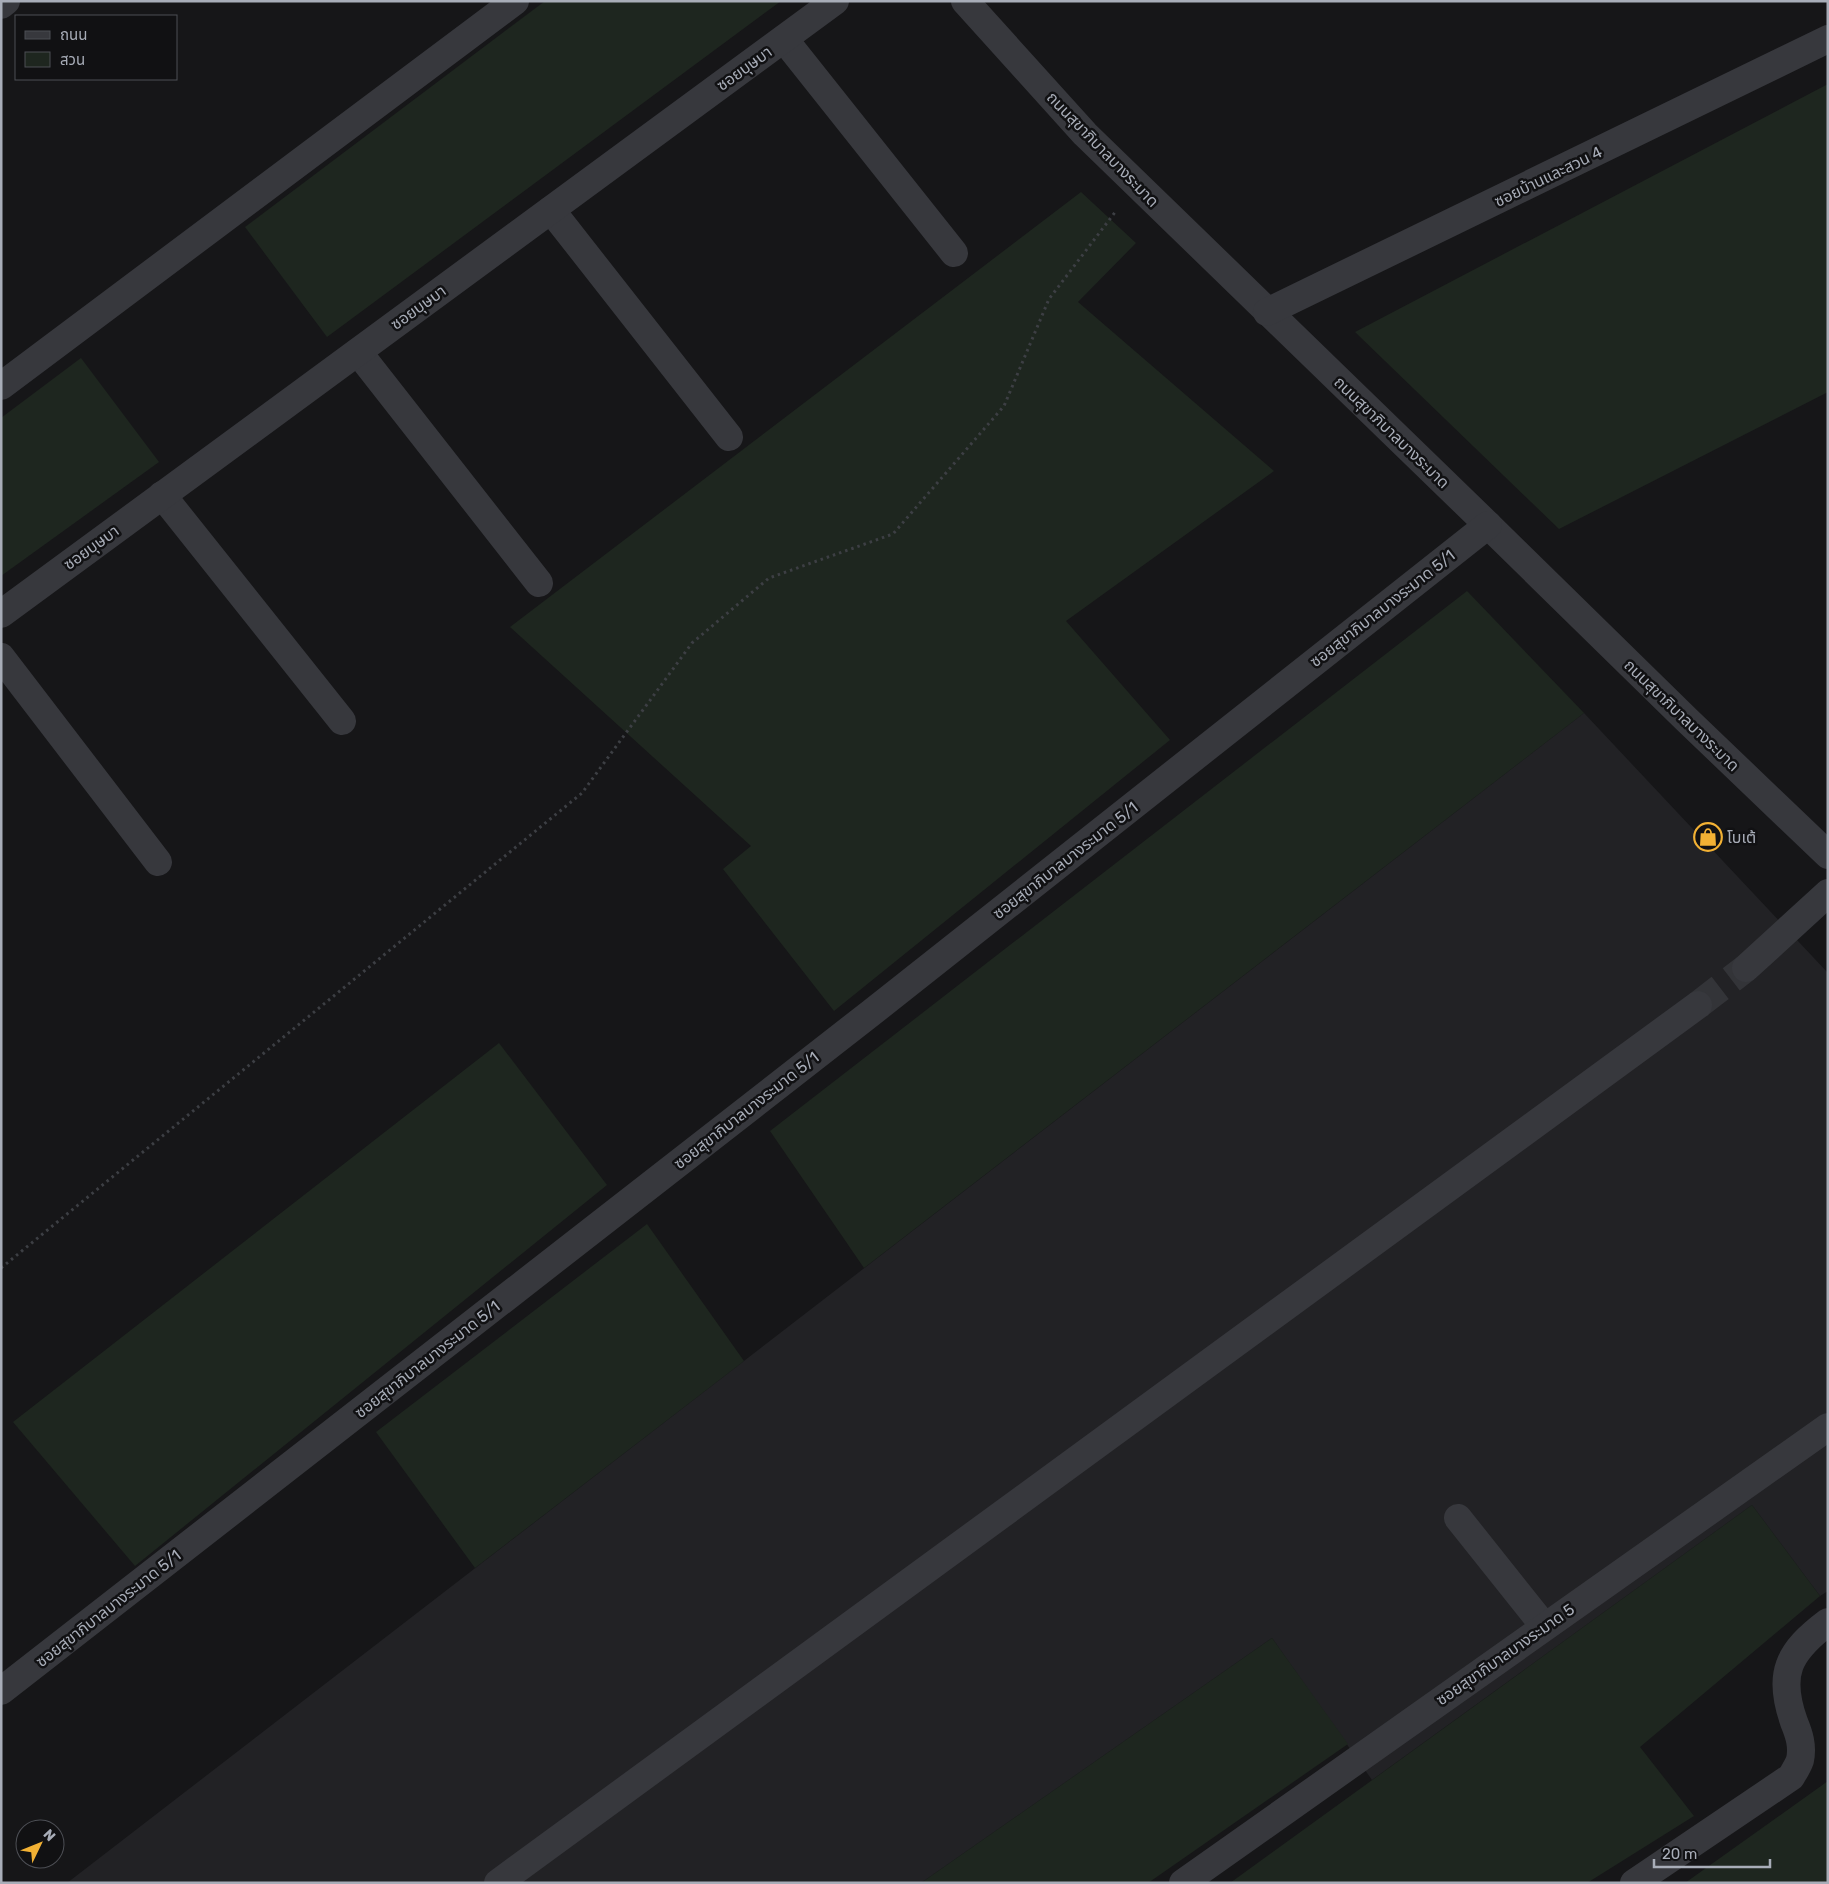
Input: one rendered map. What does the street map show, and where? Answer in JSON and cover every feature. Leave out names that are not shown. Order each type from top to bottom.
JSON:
[{"type":"street","points":[[1,5],[6,1]]},
{"type":"street","points":[[1,386],[514,1]]},
{"type":"street","name":"ซอยบุษบา","points":[[1,614],[834,1]]},
{"type":"street","name":"ถนนสุขาภิบาลบางระมาด","points":[[965,1],[1085,134],[1828,855]]},
{"type":"street","points":[[784,38],[954,252]]},
{"type":"street","name":"ซอยบ้านและสวน 4","points":[[1267,312],[1828,39]]},
{"type":"street","points":[[551,210],[730,437]]},
{"type":"street","points":[[358,352],[539,582]]},
{"type":"street","points":[[162,495],[342,721]]},
{"type":"street","name":"ซอยสุขาภิบาลบางระมาด 5/1","points":[[1,1691],[871,1013],[1488,525]]},
{"type":"street","points":[[1,657],[158,862]]},
{"type":"street","points":[[1746,968],[1828,893]]},
{"type":"street","points":[[498,1883],[1698,1005]]},
{"type":"street","name":"ซอยสุขาภิบาลบางระมาด 5","points":[[1183,1883],[1828,1427]]},
{"type":"street","points":[[1458,1518],[1544,1626]]},
{"type":"street","points":[[1634,1883],[1791,1777],[1800,1760],[1801,1742],[1788,1704],[1785,1678],[1794,1656],[1808,1637],[1828,1622]]},
{"type":"path","points":[[1,1268],[582,793],[692,643],[769,578],[893,534],[1004,406],[1049,299],[1137,184]]},
{"type":"shaded area","points":[[1584,713],[1828,973],[1828,1591],[1820,1596],[1752,1505],[1372,1780],[1272,1638],[921,1883],[67,1883]]},
{"type":"green space","points":[[545,1],[781,1],[327,337],[245,227]]},
{"type":"green space","points":[[1828,84],[1828,392],[1559,529],[1355,332]]},
{"type":"green space","points":[[1081,192],[1136,243],[1078,302],[1274,471],[1066,621],[1170,740],[834,1011],[723,869],[751,846],[510,627]]},
{"type":"green space","points":[[81,358],[159,462],[1,576],[1,418]]},
{"type":"green space","points":[[1467,591],[1584,713],[864,1268],[770,1131]]},
{"type":"green space","points":[[499,1043],[607,1185],[135,1566],[13,1422]]},
{"type":"green space","points":[[647,1224],[744,1361],[475,1568],[376,1432]]},
{"type":"green space","points":[[1752,1505],[1820,1596],[1640,1747],[1694,1816],[1587,1883],[1230,1883]]},
{"type":"green space","points":[[1272,1638],[1348,1744],[1148,1883],[921,1883]]},
{"type":"green space","points":[[1828,1781],[1828,1883],[1685,1883]]},
{"type":"tunnel","points":[[1698,1005],[1746,968]]},
{"type":"place","name":"โบเต้","points":[[1708,837]]}]
